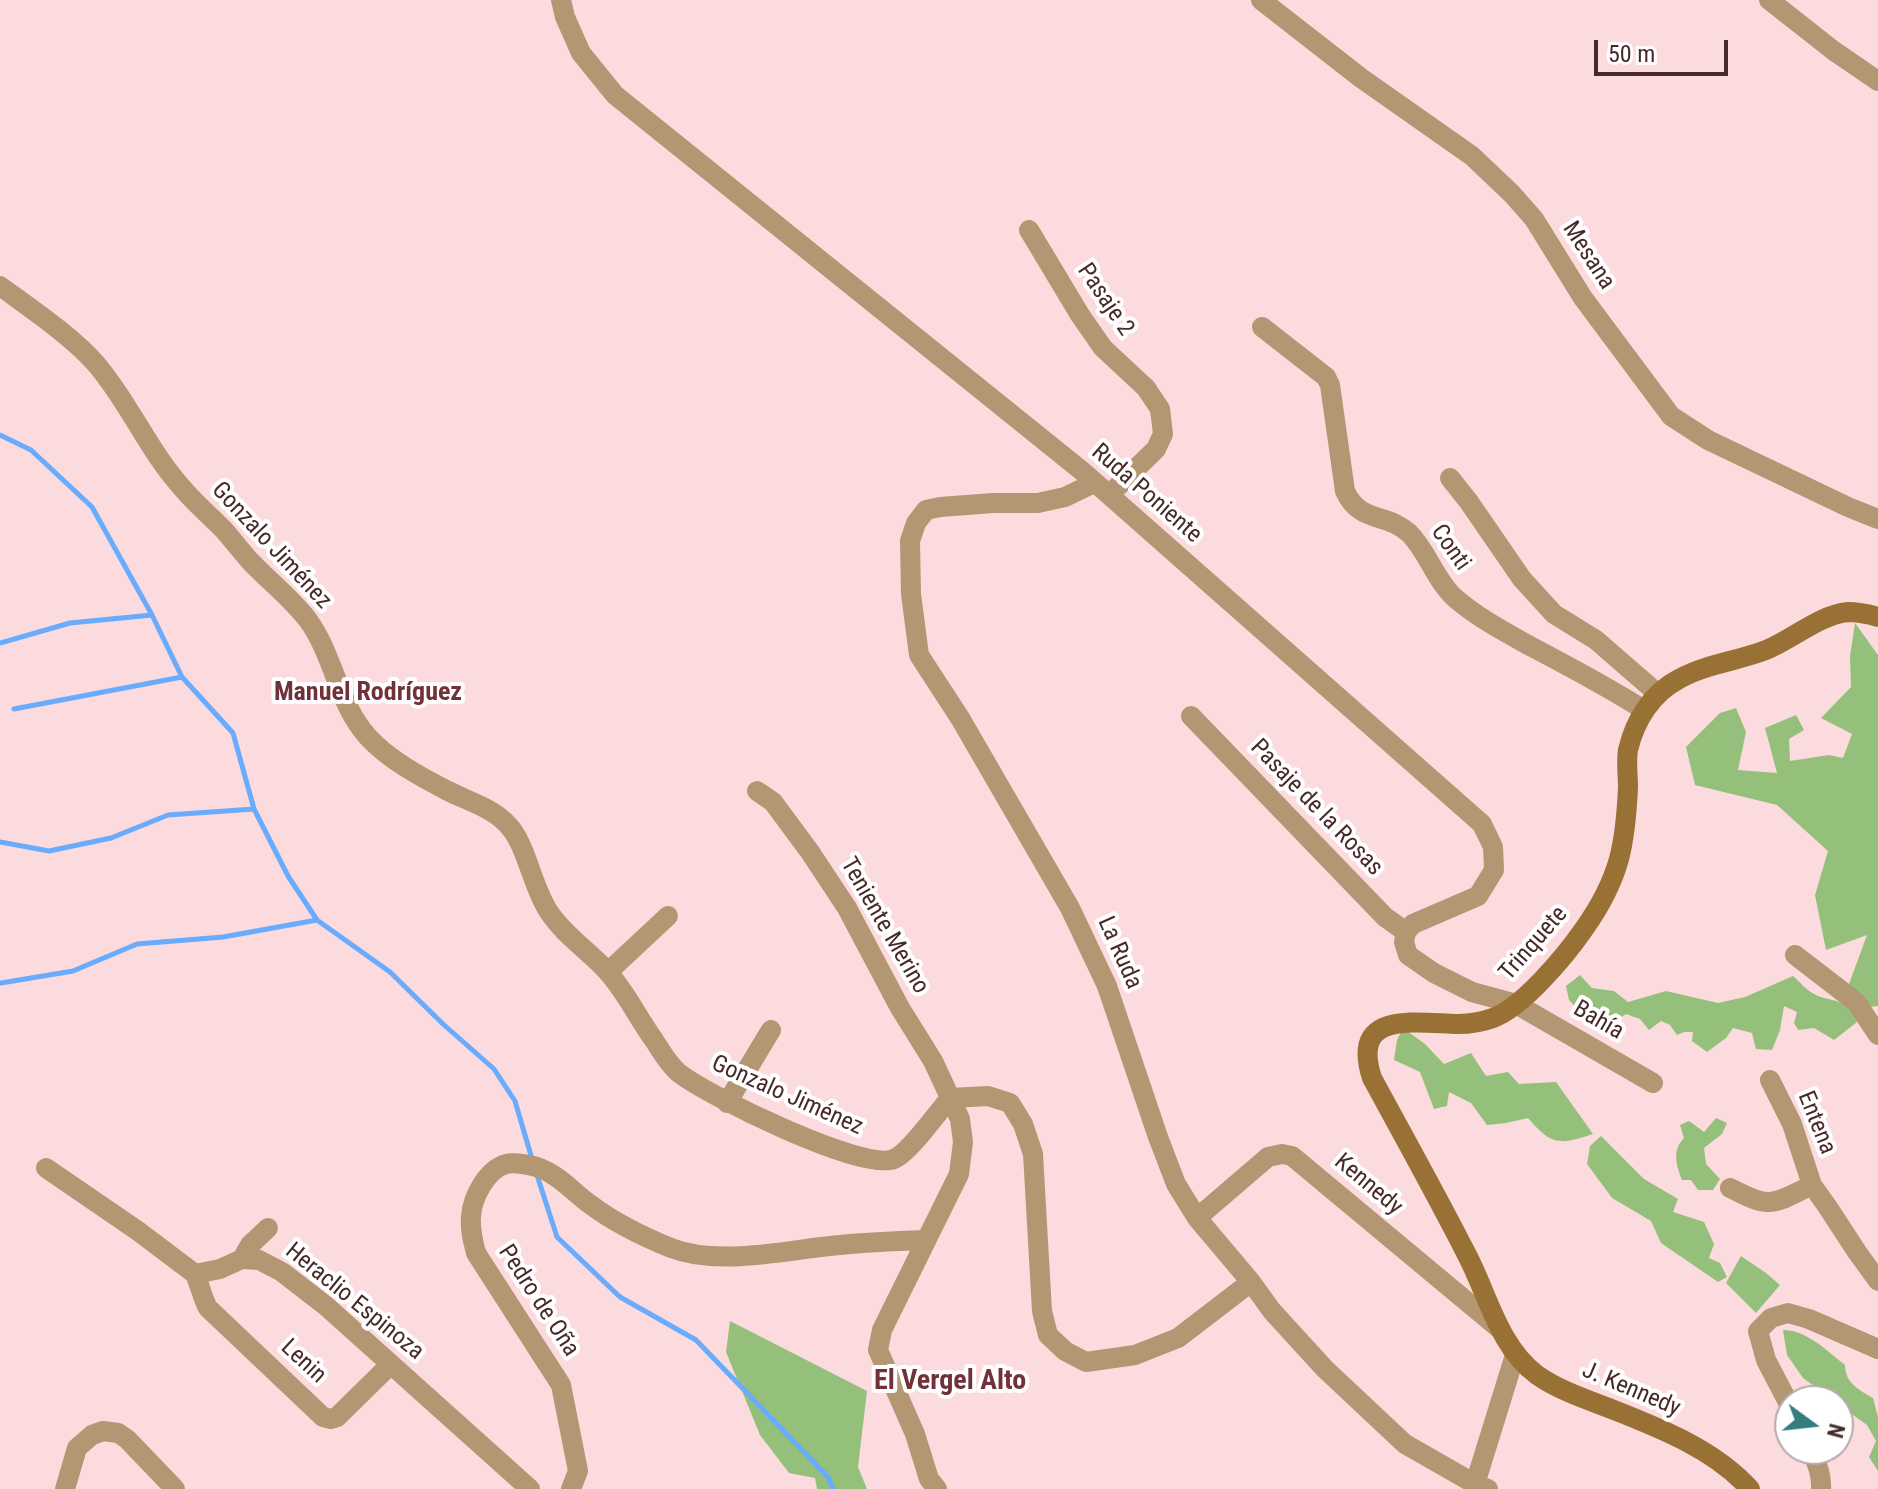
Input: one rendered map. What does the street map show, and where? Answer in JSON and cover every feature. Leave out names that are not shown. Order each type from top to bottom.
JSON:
[{"type":"street","name":"Ruda Poniente","points":[[561,0],[581,53],[615,95],[1102,489],[1482,824],[1493,847],[1494,870],[1478,896],[1413,924],[1406,932]]},
{"type":"street","name":"Mesana","points":[[1261,0],[1361,78],[1472,156],[1512,194],[1534,219],[1583,298],[1671,416],[1708,440],[1878,519]]},
{"type":"street","points":[[1769,0],[1878,81]]},
{"type":"street","name":"Pasaje 2","points":[[1029,230],[1103,348],[1146,388],[1160,409],[1163,434],[1156,449],[1102,489]]},
{"type":"street","name":"Gonzalo Jiménez","points":[[0,286],[95,363],[159,460],[184,491],[249,560],[296,604],[320,640],[354,719],[369,738],[400,764],[501,817],[512,828],[549,913],[608,972],[676,1072],[727,1103],[823,1144],[874,1161],[891,1161],[903,1155],[950,1098]]},
{"type":"street","name":"Conti","points":[[1262,327],[1326,377],[1330,385],[1345,491],[1350,502],[1357,509],[1390,521],[1408,533],[1453,596],[1488,623],[1644,710]]},
{"type":"street","points":[[1450,478],[1522,579],[1554,614],[1596,640],[1657,693]]},
{"type":"street","name":"La Ruda","points":[[1102,489],[1038,503],[980,504],[926,510],[916,523],[910,541],[911,594],[919,655],[960,718],[1070,908],[1107,986],[1176,1184],[1197,1218],[1272,1311],[1325,1369],[1405,1444],[1482,1487]]},
{"type":"street","name":"Trinquete","points":[[1501,1330],[1468,1256],[1372,1078],[1367,1053],[1373,1033],[1382,1027],[1406,1022],[1460,1024],[1496,1017],[1516,1004],[1546,976],[1582,931],[1609,887],[1623,836],[1628,799],[1628,752],[1644,710],[1657,693],[1699,670],[1757,654],[1834,615],[1850,612],[1878,617]]},
{"type":"street","name":"Pasaje de la Rosas","points":[[1191,716],[1385,917],[1406,932]]},
{"type":"street","name":"Teniente Merino","points":[[757,791],[773,802],[847,908],[900,1008],[933,1061],[950,1098]]},
{"type":"street","points":[[608,972],[668,916]]},
{"type":"street","points":[[1406,932],[1404,942],[1408,955],[1434,973],[1472,992],[1516,1004]]},
{"type":"street","points":[[1795,955],[1856,1002],[1878,1035]]},
{"type":"street","name":"Bahía","points":[[1516,1004],[1653,1083]]},
{"type":"street","points":[[727,1103],[771,1030]]},
{"type":"street","name":"Entena","points":[[1770,1080],[1792,1124],[1812,1185],[1878,1281]]},
{"type":"street","points":[[937,1489],[929,1479],[915,1434],[878,1350],[882,1330],[959,1174],[963,1142],[960,1119],[950,1098],[988,1096],[1010,1103],[1023,1124],[1033,1154],[1042,1311],[1048,1335],[1065,1351],[1086,1362],[1135,1355],[1178,1338],[1251,1282]]},
{"type":"street","name":"Kennedy","points":[[1197,1218],[1268,1157],[1282,1154],[1292,1156],[1501,1330]]},
{"type":"street","name":"Pedro de Oña","points":[[574,1480],[561,1385],[476,1253],[471,1215],[477,1193],[491,1173],[507,1164],[541,1168],[593,1207],[627,1227],[675,1249],[711,1255],[745,1256],[840,1245],[926,1240]]},
{"type":"street","points":[[46,1168],[195,1274],[220,1269],[242,1259],[250,1245],[268,1228]]},
{"type":"street","name":"Entena","points":[[1730,1188],[1768,1202],[1812,1185]]},
{"type":"street","name":"Heraclio Espinoza","points":[[242,1259],[259,1260],[282,1272],[326,1306],[530,1489]]},
{"type":"street","name":"Lenin","points":[[195,1274],[208,1308],[323,1417],[337,1417],[391,1364]]},
{"type":"street","points":[[1779,1385],[1766,1360],[1758,1331],[1771,1318],[1788,1313],[1809,1319],[1878,1349]]},
{"type":"street","name":"J. Kennedy","points":[[1501,1330],[1515,1355],[1550,1384],[1643,1422],[1700,1450],[1750,1489]]},
{"type":"street","points":[[1482,1487],[1515,1355]]},
{"type":"street","points":[[65,1489],[77,1448],[92,1435],[103,1431],[118,1433],[127,1439],[175,1489]]},
{"type":"street","points":[[1817,1465],[1821,1489]]},
{"type":"street","points":[[574,1480],[590,1489]]},
{"type":"green space","points":[[1855,623],[1878,655],[1878,1006],[1868,1007],[1849,984],[1867,935],[1826,950],[1815,895],[1828,851],[1777,805],[1695,785],[1686,747],[1720,713],[1736,708],[1746,732],[1738,770],[1777,773],[1765,728],[1796,715],[1804,730],[1789,739],[1790,761],[1829,755],[1843,758],[1852,734],[1821,718],[1851,687],[1850,656]]},
{"type":"green space","points":[[1580,975],[1592,988],[1614,991],[1628,1002],[1666,991],[1718,1003],[1745,997],[1793,976],[1814,994],[1844,1004],[1857,1022],[1834,1040],[1814,1028],[1798,1030],[1794,1023],[1797,1012],[1784,1006],[1780,1030],[1772,1050],[1756,1049],[1752,1033],[1733,1028],[1726,1038],[1707,1052],[1692,1041],[1693,1032],[1677,1035],[1670,1025],[1661,1021],[1649,1030],[1640,1019],[1626,1014],[1617,1020],[1601,1017],[1594,1011],[1578,1010],[1569,1000],[1566,986]]},
{"type":"green space","points":[[1403,1028],[1425,1044],[1444,1064],[1471,1053],[1486,1076],[1508,1072],[1519,1084],[1556,1082],[1593,1134],[1557,1141],[1544,1134],[1528,1118],[1487,1125],[1471,1103],[1449,1092],[1447,1106],[1434,1109],[1420,1072],[1394,1060],[1397,1040]]},
{"type":"green space","points":[[1716,1118],[1727,1123],[1722,1134],[1704,1148],[1706,1164],[1720,1179],[1713,1190],[1698,1190],[1691,1180],[1682,1180],[1678,1169],[1676,1158],[1684,1138],[1680,1125],[1689,1121],[1704,1132]]},
{"type":"green space","points":[[1601,1136],[1644,1179],[1678,1199],[1673,1212],[1704,1222],[1714,1244],[1709,1258],[1720,1263],[1727,1277],[1718,1282],[1661,1243],[1651,1221],[1612,1198],[1587,1164],[1590,1146]]},
{"type":"green space","points":[[1741,1256],[1780,1285],[1756,1313],[1726,1283]]},
{"type":"green space","points":[[730,1321],[867,1391],[858,1467],[867,1489],[817,1489],[815,1478],[789,1473],[760,1435],[726,1352]]},
{"type":"green space","points":[[1783,1330],[1808,1337],[1824,1348],[1845,1365],[1847,1377],[1854,1385],[1812,1385],[1803,1378],[1787,1355]]},
{"type":"green space","points":[[1854,1385],[1873,1398],[1878,1417],[1878,1471],[1869,1457],[1876,1441],[1867,1425],[1854,1416]]},
{"type":"waterway","points":[[0,435],[31,450],[92,507],[152,615],[182,677],[233,733],[254,809],[288,876],[317,920],[390,972],[494,1069],[515,1101],[532,1159]]},
{"type":"waterway","points":[[0,643],[70,623],[152,615]]},
{"type":"waterway","points":[[14,709],[182,677]]},
{"type":"waterway","points":[[0,842],[49,851],[111,838],[168,815],[254,809]]},
{"type":"waterway","points":[[1,983],[73,971],[137,944],[223,937],[317,920]]},
{"type":"waterway","points":[[536,1172],[557,1237],[620,1297],[696,1340],[828,1477],[833,1489]]},
{"type":"district","name":"Manuel Rodríguez","points":[[368,693]]},
{"type":"district","name":"El Vergel Alto","points":[[950,1382]]}]
